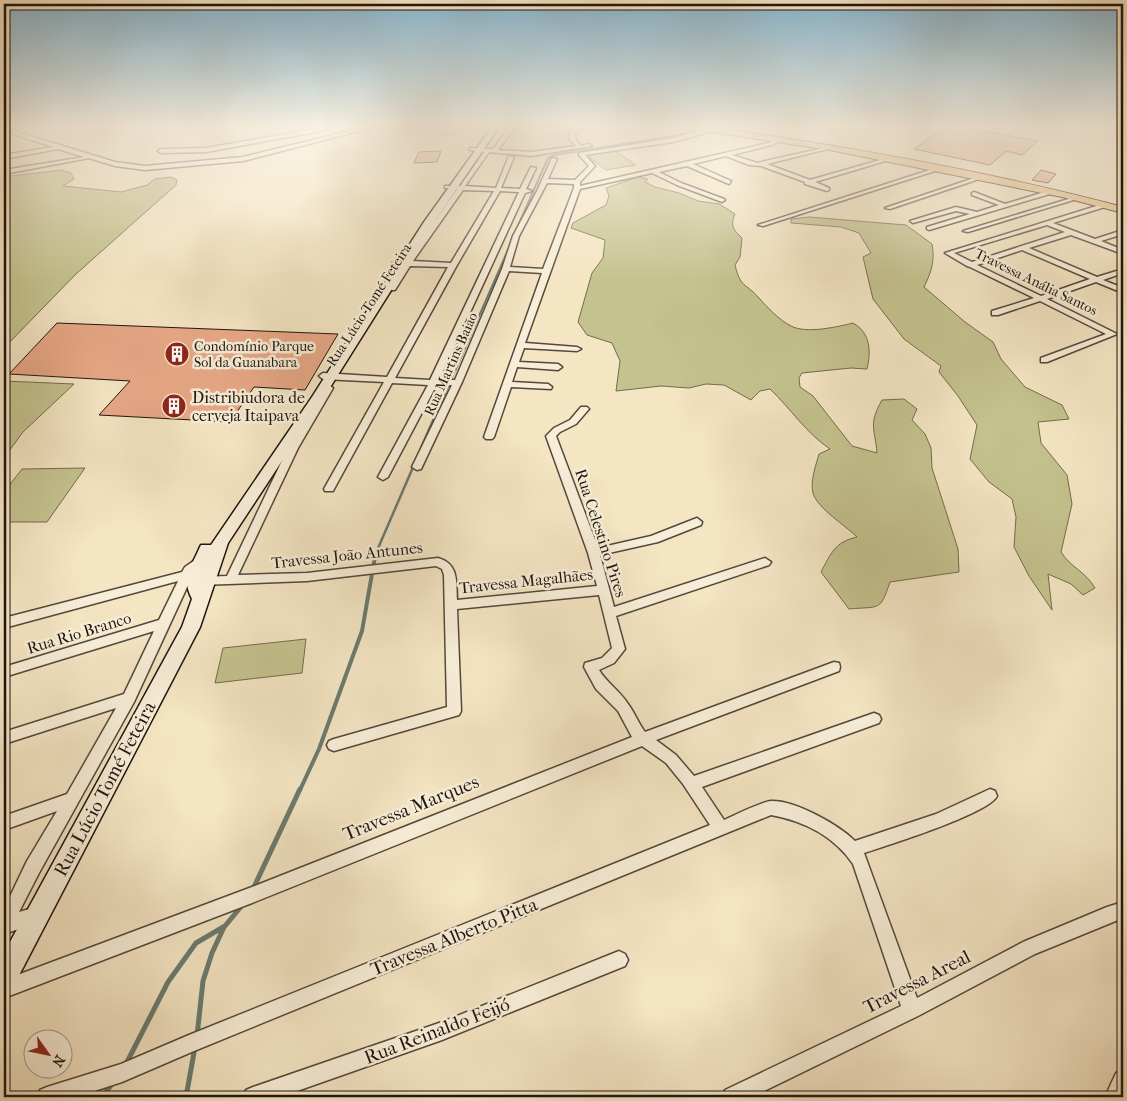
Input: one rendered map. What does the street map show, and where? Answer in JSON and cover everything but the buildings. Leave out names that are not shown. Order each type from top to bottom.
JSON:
[{"type":"main road","name":"Rua Lúcio Tomé Feteira","points":[[4,978],[191,628],[196,584],[220,542],[461,178]]},
{"type":"main road","points":[[981,178],[1051,192],[1123,210]]},
{"type":"main road","points":[[1006,178],[1067,190],[1123,205]]},
{"type":"main road","name":"Rua Lúcio Tomé Feteira","points":[[201,560],[220,528],[330,376]]},
{"type":"street","points":[[329,489],[502,178]]},
{"type":"street","points":[[383,477],[436,383],[529,178]]},
{"type":"street","points":[[489,437],[577,185],[582,178]]},
{"type":"street","points":[[545,181],[577,185],[612,178]]},
{"type":"street","points":[[667,178],[722,200]]},
{"type":"street","points":[[721,178],[729,182]]},
{"type":"street","points":[[796,178],[827,189]]},
{"type":"street","points":[[807,183],[822,178]]},
{"type":"street","points":[[761,225],[908,178]]},
{"type":"street","points":[[888,208],[978,178]]},
{"type":"street","name":"Rua Martins Baião","points":[[417,468],[506,269],[516,236],[537,191],[545,181]]},
{"type":"street","points":[[454,187],[537,191]]},
{"type":"street","points":[[929,228],[1051,192]]},
{"type":"street","points":[[974,194],[1006,206]]},
{"type":"street","points":[[966,231],[1077,198]]},
{"type":"street","points":[[1047,223],[1106,205]]},
{"type":"street","points":[[913,221],[956,209],[979,214]]},
{"type":"street","points":[[1047,223],[1123,252]]},
{"type":"street","name":"Travessa Anália Santos","points":[[1044,360],[1113,334],[948,253],[1047,223]]},
{"type":"street","points":[[969,264],[1073,232]]},
{"type":"street","points":[[1096,241],[1123,232]]},
{"type":"street","points":[[1023,248],[1123,291]]},
{"type":"street","points":[[403,263],[453,265]]},
{"type":"street","points":[[506,269],[546,271]]},
{"type":"street","points":[[995,313],[1123,270]]},
{"type":"street","points":[[521,345],[577,349]]},
{"type":"street","points":[[516,364],[558,367]]},
{"type":"street","points":[[230,581],[293,448],[330,376],[454,383]]},
{"type":"street","points":[[508,384],[548,387]]},
{"type":"street","name":"Rua Celestino Pires","points":[[584,409],[573,422],[556,430],[551,436],[594,553],[619,649],[604,664],[590,667],[601,685],[623,706],[634,729],[672,759],[721,828]]},
{"type":"street","points":[[594,553],[654,539],[697,522]]},
{"type":"street","name":"Rua Lúcio Tomé Feteira","points":[[4,926],[33,867],[129,698],[164,624],[196,584],[188,570],[201,560],[215,553]]},
{"type":"street","name":"Travessa João Antunes","points":[[4,623],[196,584],[307,577],[438,562],[445,564],[450,575],[454,711],[334,745]]},
{"type":"street","points":[[610,613],[637,606],[765,562]]},
{"type":"street","name":"Travessa Magalhães","points":[[450,605],[604,590]]},
{"type":"street","name":"Rua Rio Branco","points":[[4,672],[164,624]]},
{"type":"street","name":"Travessa Marques","points":[[4,989],[222,907],[643,738],[834,667]]},
{"type":"street","points":[[4,738],[129,698]]},
{"type":"street","points":[[691,784],[874,719]]},
{"type":"street","points":[[854,850],[920,828],[961,811],[990,796]]},
{"type":"street","points":[[4,823],[71,799]]},
{"type":"street","name":"Travessa Alberto Pitta","points":[[47,1097],[122,1074],[189,1044],[771,808],[785,810],[816,823],[839,836],[854,850],[912,1010]]},
{"type":"street","name":"Travessa Areal","points":[[732,1097],[912,1010],[1029,948],[1123,910]]},
{"type":"street","points":[[4,926],[38,914]]},
{"type":"street","name":"Rua Reinaldo Feijó","points":[[253,1097],[442,1031],[619,960]]},
{"type":"street","points":[[1115,1097],[1123,1080]]},
{"type":"shaded area","points":[[4,178],[74,178],[63,186],[121,192],[147,185],[155,179],[177,180],[176,185],[76,274],[4,348]]},
{"type":"shaded area","points":[[634,178],[645,178],[648,179],[645,182],[655,187],[679,193],[698,201],[719,204],[735,214],[733,227],[742,238],[740,257],[735,265],[739,278],[770,310],[791,326],[797,328],[813,330],[853,323],[859,327],[868,343],[867,369],[851,368],[802,373],[799,378],[800,387],[813,396],[852,446],[877,453],[874,421],[882,400],[904,399],[917,409],[912,420],[925,434],[931,448],[932,468],[958,549],[959,572],[890,582],[884,598],[877,606],[849,609],[821,572],[834,549],[844,542],[857,537],[820,505],[813,493],[813,478],[819,454],[830,449],[806,428],[770,389],[760,391],[751,400],[724,385],[706,384],[689,388],[661,386],[616,391],[620,361],[612,343],[587,335],[578,322],[592,273],[603,258],[605,240],[571,228],[573,223],[606,205],[609,196],[606,188]]},
{"type":"shaded area","points":[[809,217],[906,225],[932,244],[932,266],[924,287],[965,322],[993,342],[1001,359],[1025,387],[1062,405],[1069,419],[1038,422],[1041,443],[1067,475],[1072,504],[1061,552],[1069,562],[1087,577],[1095,588],[1083,595],[1071,584],[1048,574],[1052,610],[1029,576],[1014,547],[1016,517],[1012,499],[989,482],[970,459],[977,425],[939,372],[941,366],[904,339],[873,299],[863,257],[871,253],[859,233],[841,227],[791,223],[791,219]]},
{"type":"shaded area","points":[[4,381],[74,384],[23,432],[4,458]]},
{"type":"shaded area","points":[[85,468],[47,522],[4,522],[4,492],[22,469]]},
{"type":"shaded area","points":[[306,639],[302,673],[215,683],[223,648]]},
{"type":"waterway","points":[[517,228],[539,178]]},
{"type":"waterway","points":[[455,371],[511,243]]},
{"type":"waterway","points":[[421,448],[455,370]]},
{"type":"waterway","points":[[376,553],[414,465]]},
{"type":"waterway","points":[[300,790],[319,749],[362,631],[376,551]]},
{"type":"waterway","points":[[254,887],[300,789]]},
{"type":"waterway","points":[[126,1064],[168,982],[196,943],[225,926],[244,903]]},
{"type":"waterway","points":[[197,1036],[203,981],[212,953],[224,927]]},
{"type":"waterway","points":[[186,1097],[195,1047]]},
{"type":"waterway","points":[[102,1097],[112,1084]]},
{"type":"place","name":"Condomínio Parque Sol da Guanabara","points":[[177,354]]},
{"type":"place","name":"Distribiudora de cerveja Itaipava","points":[[174,406]]}]
